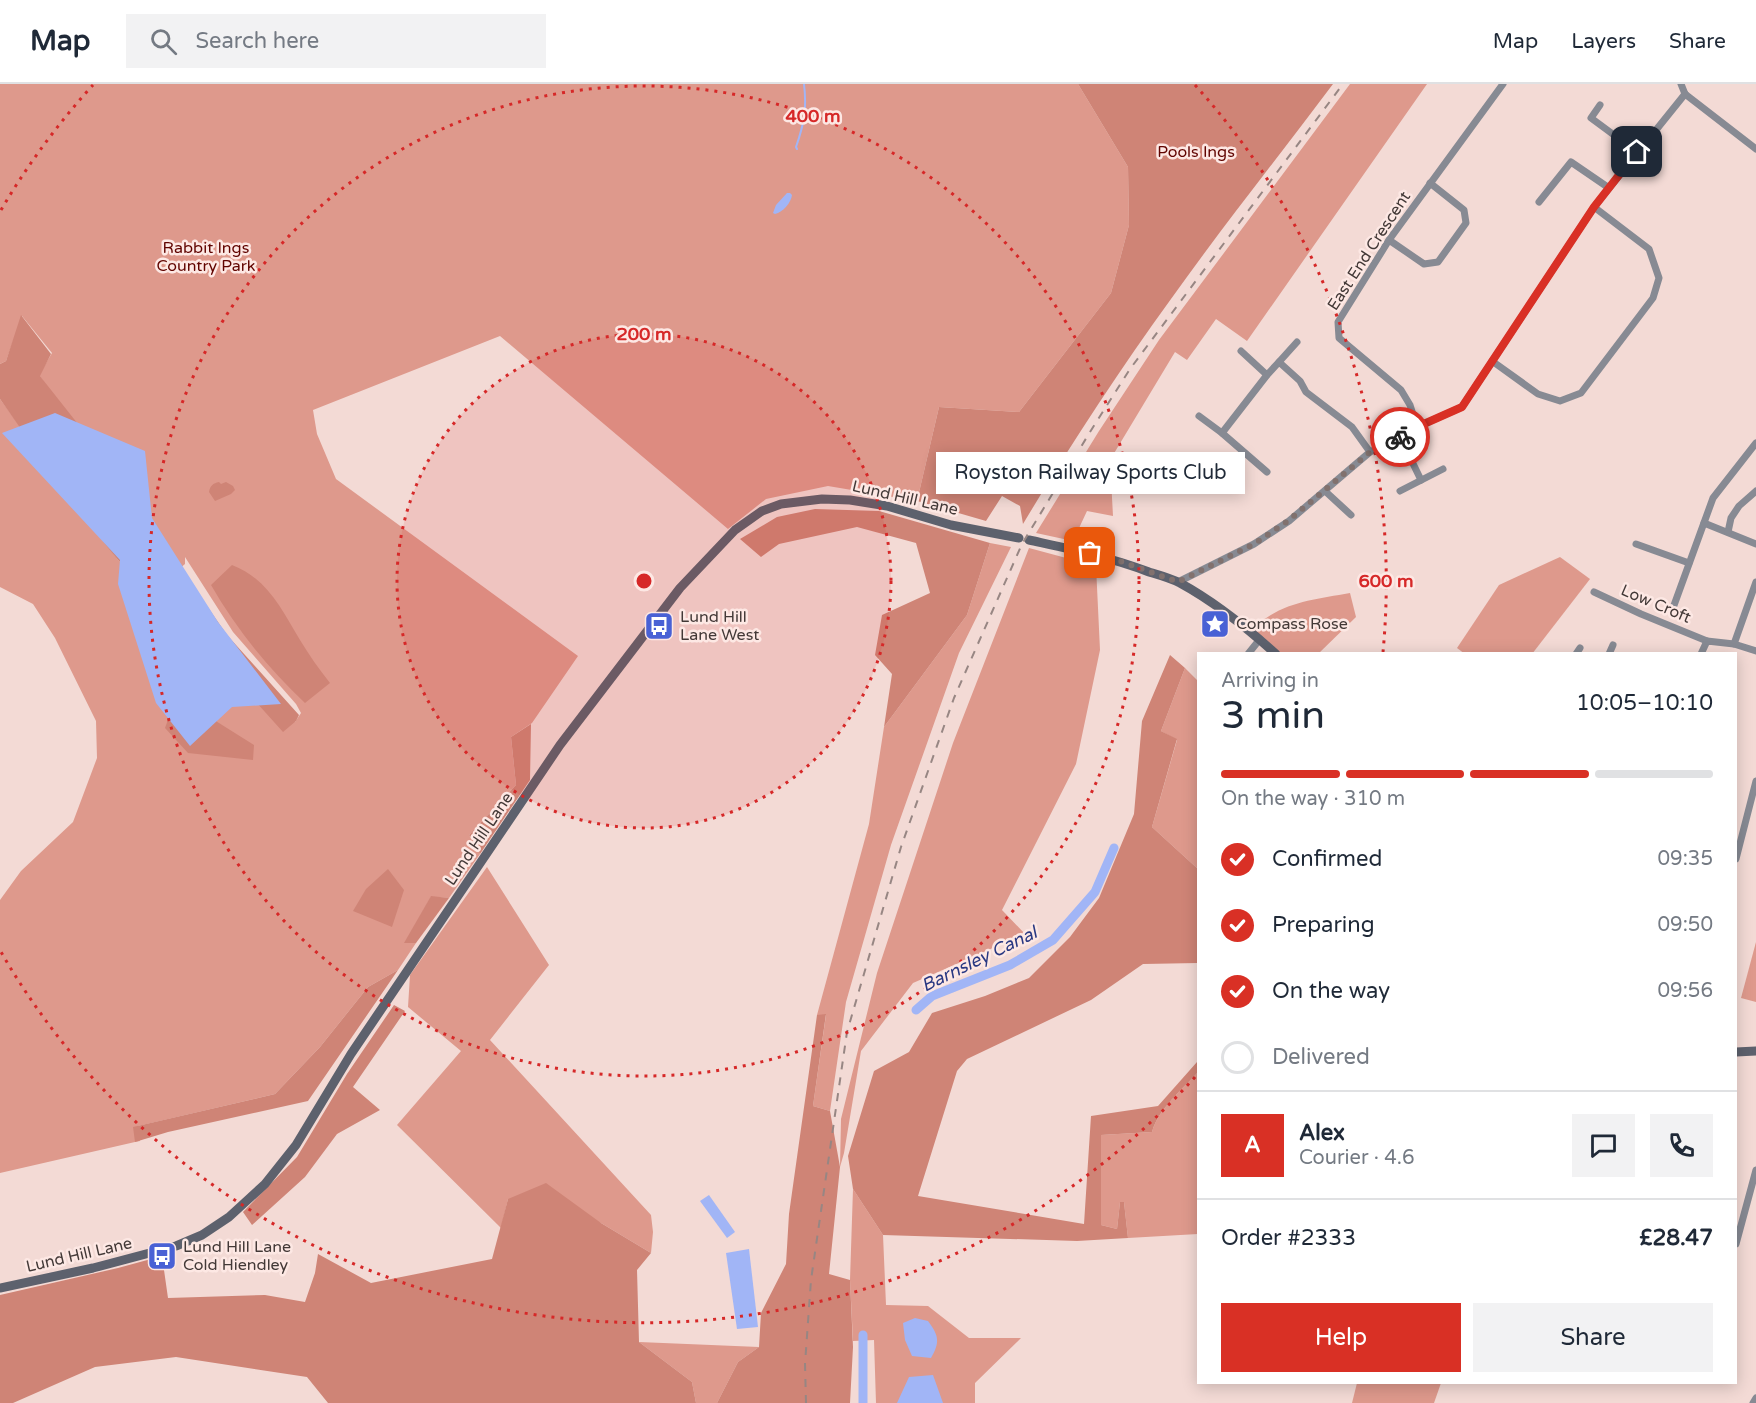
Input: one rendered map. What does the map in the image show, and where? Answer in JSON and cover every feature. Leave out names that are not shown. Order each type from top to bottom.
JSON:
[{"type":"main road","name":"Lund Hill Lane","points":[[0,1288],[176,1246],[202,1235],[229,1217],[265,1184],[296,1145],[351,1054],[560,746],[680,588],[735,530],[762,511],[781,504],[822,499],[850,500],[887,506],[951,525],[1110,558],[1178,582],[1224,610],[1274,652]]},
{"type":"main road","points":[[1737,1052],[1756,1051]]},
{"type":"street","name":"East End Crescent","points":[[1417,427],[1410,405],[1401,390],[1339,338],[1338,322],[1389,240],[1503,84]]},
{"type":"street","points":[[1681,84],[1685,94],[1756,149]]},
{"type":"street","points":[[1178,582],[1254,544],[1288,521],[1370,452],[1417,427],[1462,407],[1594,207],[1685,94]]},
{"type":"street","points":[[1600,105],[1591,118],[1637,152]]},
{"type":"street","points":[[1539,202],[1571,162],[1609,188]]},
{"type":"street","points":[[1389,240],[1424,264],[1437,262],[1466,223],[1464,210],[1430,183]]},
{"type":"street","points":[[1492,361],[1538,394],[1560,401],[1571,397],[1581,393],[1653,298],[1659,278],[1649,249],[1594,207]]},
{"type":"street","points":[[1222,433],[1267,375],[1298,342]]},
{"type":"street","points":[[1241,351],[1267,375]]},
{"type":"street","points":[[1279,362],[1300,381],[1306,392],[1352,427],[1370,452]]},
{"type":"street","points":[[1199,416],[1267,472]]},
{"type":"street","points":[[1400,437],[1421,480]]},
{"type":"street","points":[[1672,608],[1713,498],[1756,443]]},
{"type":"street","points":[[1400,491],[1443,469]]},
{"type":"street","points":[[1325,491],[1351,515]]},
{"type":"street","points":[[1728,532],[1731,518],[1739,506],[1756,491]]},
{"type":"street","points":[[1704,523],[1756,544]]},
{"type":"street","points":[[1636,544],[1689,563]]},
{"type":"street","points":[[1734,644],[1756,582]]},
{"type":"street","name":"Low Croft","points":[[1594,592],[1707,641],[1734,644],[1756,651]]},
{"type":"street","points":[[1250,652],[1260,639]]},
{"type":"street","points":[[1702,652],[1707,641]]},
{"type":"street","points":[[1610,652],[1613,645]]},
{"type":"street","points":[[1737,855],[1756,781]]},
{"type":"street","points":[[1737,1240],[1756,1170]]},
{"type":"street","points":[[1753,1403],[1756,1398]]},
{"type":"green space","name":"Rabbit Ings Country Park","points":[[0,84],[1078,84],[1128,167],[1129,225],[1111,293],[1019,412],[939,407],[917,501],[828,486],[766,499],[728,529],[500,336],[313,410],[317,434],[336,479],[578,656],[532,723],[511,737],[516,785],[469,835],[480,854],[449,898],[431,897],[405,943],[416,943],[398,970],[368,987],[320,1047],[275,1094],[138,1126],[140,1141],[0,1173],[0,900],[21,871],[73,822],[97,758],[96,721],[55,638],[33,604],[0,587],[0,399],[118,560],[190,632],[210,718],[222,707],[256,702],[295,722],[301,713],[296,704],[233,632],[185,557],[185,564],[179,569],[39,375],[52,353],[22,316],[6,361],[0,364]]},
{"type":"green space","name":"Pools Ings","points":[[1078,84],[1333,84],[1151,326],[1094,410],[1023,524],[1020,506],[1002,496],[986,521],[917,501],[939,407],[1019,412],[1111,293],[1129,225],[1128,167]]},
{"type":"green space","points":[[1350,84],[1427,84],[1247,341],[1216,319],[1187,360],[1175,352],[1110,460],[1113,516],[1087,511],[1073,541],[1036,533],[1159,340]]},
{"type":"green space","points":[[21,315],[51,354],[40,376],[104,457],[227,635],[299,715],[296,721],[283,732],[256,702],[236,695],[211,718],[254,745],[253,760],[188,753],[165,728],[190,632],[118,560],[74,505],[0,399],[0,364],[6,361]]},
{"type":"green space","points":[[219,482],[221,484],[226,482],[235,490],[215,501],[209,492],[212,485]]},
{"type":"green space","points":[[815,509],[879,511],[990,543],[967,615],[884,727],[892,674],[875,655],[882,615],[930,593],[916,543],[857,527],[779,544],[761,557],[740,539],[777,517]]},
{"type":"green space","points":[[990,543],[1011,547],[959,653],[891,845],[846,1002],[830,1111],[813,1106],[826,1015],[817,1015],[869,824],[884,727],[967,615]]},
{"type":"green space","points":[[1029,548],[1096,566],[1100,650],[1076,764],[1002,910],[1025,934],[913,983],[861,1051],[840,1167],[841,1119],[877,973],[953,743]]},
{"type":"green space","points":[[1560,557],[1590,579],[1534,652],[1462,652],[1457,648],[1499,585]]},
{"type":"green space","points":[[232,565],[255,578],[272,596],[330,683],[305,703],[254,648],[211,585]]},
{"type":"green space","points":[[1350,593],[1356,617],[1320,652],[1274,652],[1251,631],[1273,614],[1309,600]]},
{"type":"green space","points":[[1170,655],[1185,668],[1161,731],[1177,739],[1152,827],[1197,868],[1197,963],[1143,964],[1091,1000],[967,1059],[957,1071],[918,1196],[1084,1224],[1091,1116],[1158,1106],[1197,1062],[1197,1073],[1165,1107],[1152,1132],[1101,1135],[1101,1225],[1117,1229],[1120,1202],[1124,1202],[1128,1238],[1077,1241],[883,1235],[853,1189],[848,1156],[874,1071],[909,1052],[932,1013],[985,996],[1029,978],[1070,937],[1099,898],[1134,814],[1142,721]]},
{"type":"green space","points":[[1185,668],[1197,680],[1197,868],[1152,827],[1177,740],[1161,731]]},
{"type":"green space","points":[[531,724],[530,780],[480,854],[469,835],[516,785],[511,737]]},
{"type":"green space","points":[[487,867],[549,965],[490,1040],[651,1215],[653,1232],[651,1253],[601,1223],[508,1199],[501,1228],[397,1125],[461,1051],[408,1007],[410,975]]},
{"type":"green space","points":[[388,869],[404,890],[392,927],[353,911],[366,889]]},
{"type":"green space","points":[[431,896],[449,898],[416,943],[404,943]]},
{"type":"green space","points":[[1756,942],[1756,1002],[1741,998]]},
{"type":"green space","points":[[398,970],[308,1101],[168,1132],[135,1142],[133,1127],[275,1094],[320,1047],[368,987]]},
{"type":"green space","points":[[394,1005],[405,1011],[353,1087],[380,1110],[337,1134],[305,1177],[252,1225],[243,1212],[297,1157],[347,1074]]},
{"type":"green space","points":[[826,1014],[813,1106],[830,1111],[840,1167],[829,1274],[850,1280],[853,1347],[850,1403],[717,1403],[738,1362],[759,1347],[761,1313],[786,1264],[789,1214],[817,1015]]},
{"type":"green space","points":[[1197,1073],[1197,1234],[1128,1238],[1124,1202],[1120,1202],[1117,1229],[1101,1225],[1101,1135],[1152,1132],[1165,1107]]},
{"type":"green space","points":[[546,1183],[601,1223],[651,1253],[637,1270],[639,1342],[692,1382],[696,1403],[328,1403],[307,1377],[176,1357],[95,1367],[13,1403],[0,1403],[0,1295],[162,1256],[168,1298],[265,1295],[305,1302],[315,1273],[318,1254],[371,1283],[492,1259],[508,1199]]},
{"type":"green space","points":[[853,1189],[883,1235],[886,1305],[928,1306],[969,1338],[1021,1338],[975,1383],[975,1403],[876,1403],[874,1340],[853,1341],[850,1280]]},
{"type":"green space","points":[[639,1342],[759,1347],[738,1362],[717,1403],[696,1403],[692,1382]]},
{"type":"green space","points":[[1357,1384],[1441,1384],[1434,1403],[1352,1403]]},
{"type":"water","points":[[787,193],[792,195],[788,204],[781,211],[773,213],[776,205]]},
{"type":"water","points":[[55,413],[145,451],[152,518],[218,622],[281,704],[232,707],[190,746],[156,703],[118,584],[120,560],[2,433]]},
{"type":"water","points":[[709,1195],[735,1232],[727,1238],[700,1201]]},
{"type":"water","points":[[749,1249],[758,1327],[737,1329],[726,1253]]},
{"type":"water","points":[[915,1318],[928,1321],[936,1335],[936,1348],[931,1358],[912,1356],[905,1340],[903,1323]]},
{"type":"water","points":[[933,1375],[943,1403],[897,1403],[909,1377]]},
{"type":"waterway","points":[[797,149],[804,116],[804,84]]},
{"type":"waterway","name":"Barnsley Canal","points":[[916,1010],[932,996],[1010,965],[1053,940],[1095,892],[1114,848]]},
{"type":"waterway","name":"Barnsley Canal","points":[[863,1335],[863,1403]]},
{"type":"railway","points":[[806,1403],[805,1364],[811,1280],[847,1032],[901,847],[954,698],[1022,544],[1090,432],[1130,369],[1343,84]]},
{"type":"way so far","points":[[1090,553],[1178,582],[1254,544],[1288,521],[1370,452],[1400,437]]},
{"type":"place","name":"Royston Railway Sports Club","points":[[1090,553]]},
{"type":"place","name":"Compass Rose","points":[[1215,624]]},
{"type":"place","name":"Lund Hill Lane West","points":[[659,626]]},
{"type":"place","name":"Lund Hill Lane Cold Hiendley","points":[[162,1256]]},
{"type":"route","points":[[1400,437],[1462,407],[1594,207],[1637,152]]}]
